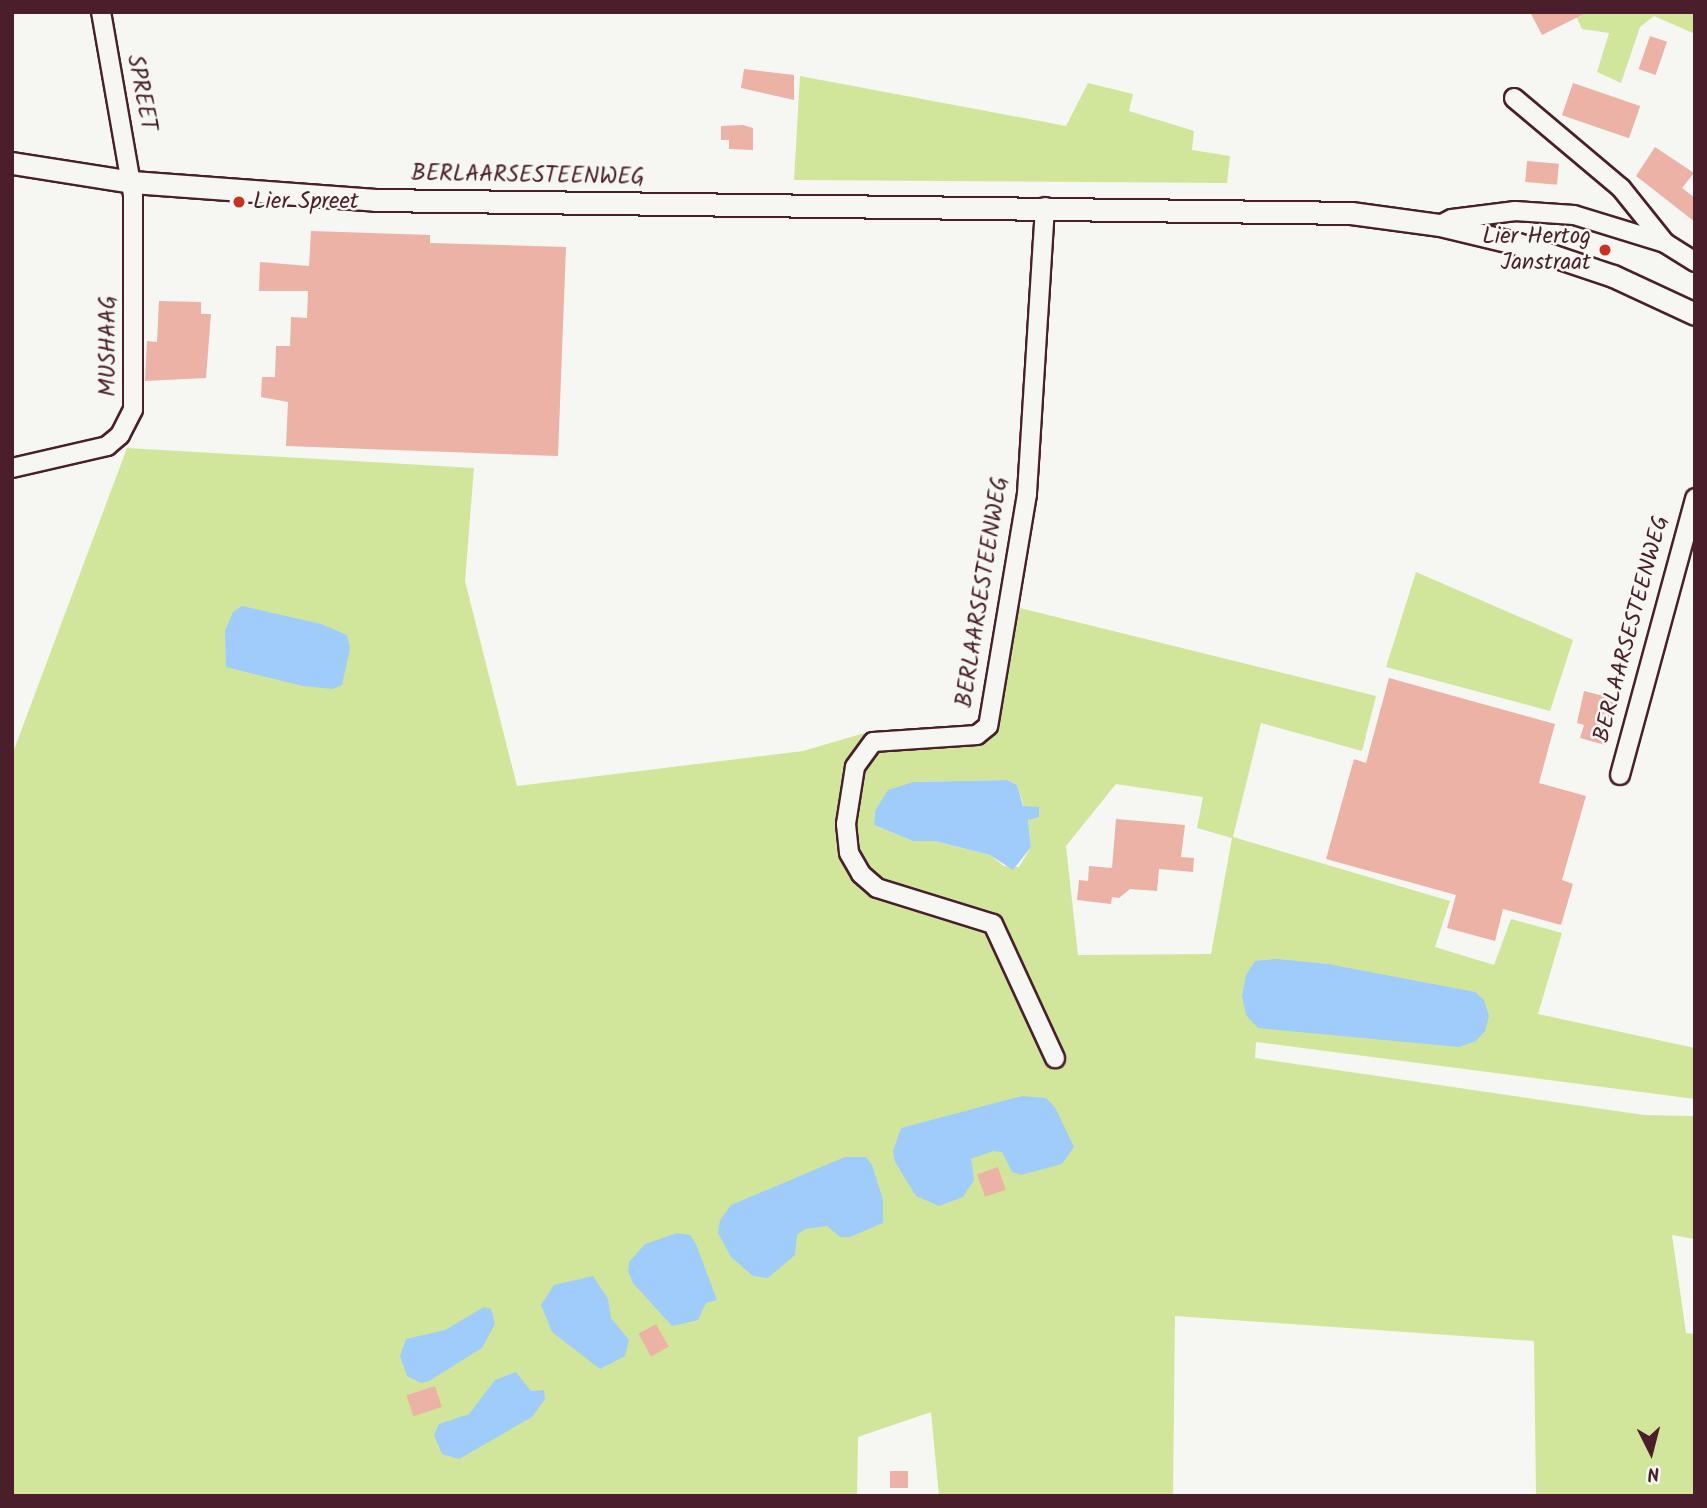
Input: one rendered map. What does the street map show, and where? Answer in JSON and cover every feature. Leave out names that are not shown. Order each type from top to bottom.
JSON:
[{"type":"street","name":"SPREET","points":[[100,12],[132,182]]},
{"type":"street","name":"BERLAARSESTEENWEG","points":[[1514,98],[1621,188],[1665,243]]},
{"type":"street","name":"BERLAARSESTEENWEG","points":[[12,163],[132,182],[375,200],[1315,211],[1440,225],[1560,257],[1695,314]]},
{"type":"street","name":"MUSHAAG","points":[[12,468],[107,446],[120,435],[133,410],[132,182]]},
{"type":"street","name":"BERLAARSESTEENWEG","points":[[1045,207],[1027,494],[988,726],[978,735],[873,742],[855,767],[846,824],[849,853],[861,874],[877,888],[993,924],[1055,1058]]},
{"type":"street","name":"BERLAARSESTEENWEG","points":[[1440,225],[1452,219],[1515,211],[1574,215],[1665,243],[1695,262]]},
{"type":"street","name":"BERLAARSESTEENWEG","points":[[1620,775],[1695,498]]},
{"type":"green space","points":[[1574,12],[1695,12],[1695,34],[1654,16],[1640,27],[1621,83],[1597,72],[1609,33],[1582,29]]},
{"type":"green space","points":[[800,76],[1066,126],[1088,83],[1133,94],[1129,111],[1194,131],[1192,150],[1230,156],[1227,183],[794,180]]},
{"type":"green space","points":[[127,448],[474,468],[465,581],[517,786],[803,751],[868,732],[972,732],[983,724],[1004,604],[1376,696],[1362,751],[1261,723],[1233,837],[1450,901],[1435,947],[1494,965],[1511,919],[1562,933],[1538,1014],[1695,1048],[1695,1099],[1256,1042],[1255,1058],[1644,1115],[1695,1116],[1695,1239],[1672,1235],[1686,1333],[1695,1334],[1695,1496],[1536,1496],[1534,1341],[1175,1316],[1173,1496],[939,1496],[931,1412],[858,1437],[857,1496],[12,1496],[12,755]],"holes":[[[1007,780],[1017,785],[1028,819],[1031,847],[1019,867],[1004,866],[990,855],[935,841],[913,841],[874,825],[875,811],[913,782]],[[1116,784],[1203,797],[1197,828],[1232,838],[1211,954],[1078,955],[1066,846]]]},
{"type":"green space","points":[[1416,572],[1573,640],[1550,711],[1386,667]]},
{"type":"water","points":[[242,606],[321,624],[347,635],[350,649],[342,685],[333,689],[303,686],[226,667],[225,631],[233,612]]},
{"type":"water","points":[[1007,780],[1017,785],[1023,806],[1039,807],[1039,817],[1028,820],[1031,847],[1013,870],[990,855],[935,841],[913,841],[874,825],[875,811],[888,790],[913,782]]},
{"type":"water","points":[[1276,959],[1328,964],[1475,992],[1484,1000],[1489,1016],[1485,1031],[1476,1041],[1459,1047],[1258,1028],[1246,1015],[1242,996],[1246,975],[1255,961]]},
{"type":"water","points":[[1022,1096],[1046,1098],[1055,1107],[1074,1147],[1062,1164],[1021,1175],[1012,1172],[1002,1152],[993,1151],[971,1159],[974,1180],[963,1197],[939,1206],[916,1196],[895,1162],[893,1151],[901,1128]]},
{"type":"water","points":[[845,1157],[866,1157],[872,1165],[883,1200],[883,1223],[850,1237],[840,1237],[827,1226],[805,1229],[797,1235],[795,1255],[768,1278],[753,1276],[731,1257],[718,1233],[720,1220],[731,1205]]},
{"type":"water","points":[[677,1233],[690,1235],[696,1244],[717,1300],[706,1303],[698,1320],[672,1326],[633,1283],[628,1271],[629,1262],[645,1244]]},
{"type":"water","points":[[593,1276],[608,1299],[611,1318],[629,1340],[625,1356],[600,1369],[552,1332],[541,1305],[554,1285]]},
{"type":"water","points":[[484,1307],[491,1309],[495,1324],[482,1348],[429,1381],[421,1383],[407,1376],[400,1356],[406,1339],[445,1330]]},
{"type":"water","points":[[516,1372],[531,1391],[544,1390],[545,1399],[532,1417],[459,1459],[442,1454],[434,1435],[439,1424],[469,1414],[495,1380]]},
{"type":"building","points":[[1530,12],[1588,12],[1542,35]]},
{"type":"building","points":[[1650,36],[1667,42],[1656,75],[1639,69]]},
{"type":"building","points":[[744,69],[794,75],[794,100],[741,88]]},
{"type":"building","points":[[1573,83],[1640,106],[1629,138],[1562,115]]},
{"type":"building","points":[[743,125],[753,128],[753,150],[729,149],[729,140],[721,140],[721,126]]},
{"type":"building","points":[[1655,147],[1694,173],[1682,188],[1695,198],[1695,222],[1636,176]]},
{"type":"building","points":[[1527,161],[1559,164],[1557,185],[1525,182]]},
{"type":"building","points":[[311,231],[430,235],[430,243],[566,247],[558,456],[286,446],[288,402],[261,397],[262,377],[275,377],[276,346],[290,346],[291,317],[307,318],[308,291],[259,291],[260,262],[309,266]]},
{"type":"building","points":[[159,301],[201,302],[201,314],[211,314],[206,378],[145,381],[147,341],[157,342]]},
{"type":"building","points":[[1389,678],[1555,724],[1539,783],[1586,796],[1562,880],[1573,884],[1561,925],[1503,909],[1495,941],[1447,928],[1456,895],[1326,859],[1354,759],[1366,763]]},
{"type":"building","points":[[1584,691],[1616,699],[1605,745],[1580,738],[1584,725],[1577,723]]},
{"type":"building","points":[[1116,819],[1185,825],[1181,857],[1194,858],[1193,872],[1159,869],[1157,891],[1130,889],[1119,898],[1112,897],[1111,904],[1077,900],[1079,880],[1088,881],[1089,866],[1112,868]]},
{"type":"building","points":[[998,1167],[1006,1190],[985,1197],[977,1174]]},
{"type":"building","points":[[656,1324],[669,1347],[651,1356],[639,1334]]},
{"type":"building","points":[[435,1386],[442,1407],[413,1416],[406,1395]]},
{"type":"building","points":[[890,1471],[908,1471],[908,1488],[890,1488]]},
{"type":"place","name":"Lier Spreet","points":[[239,202]]},
{"type":"place","name":"Lier Hertog Janstraat","points":[[1605,250]]}]
